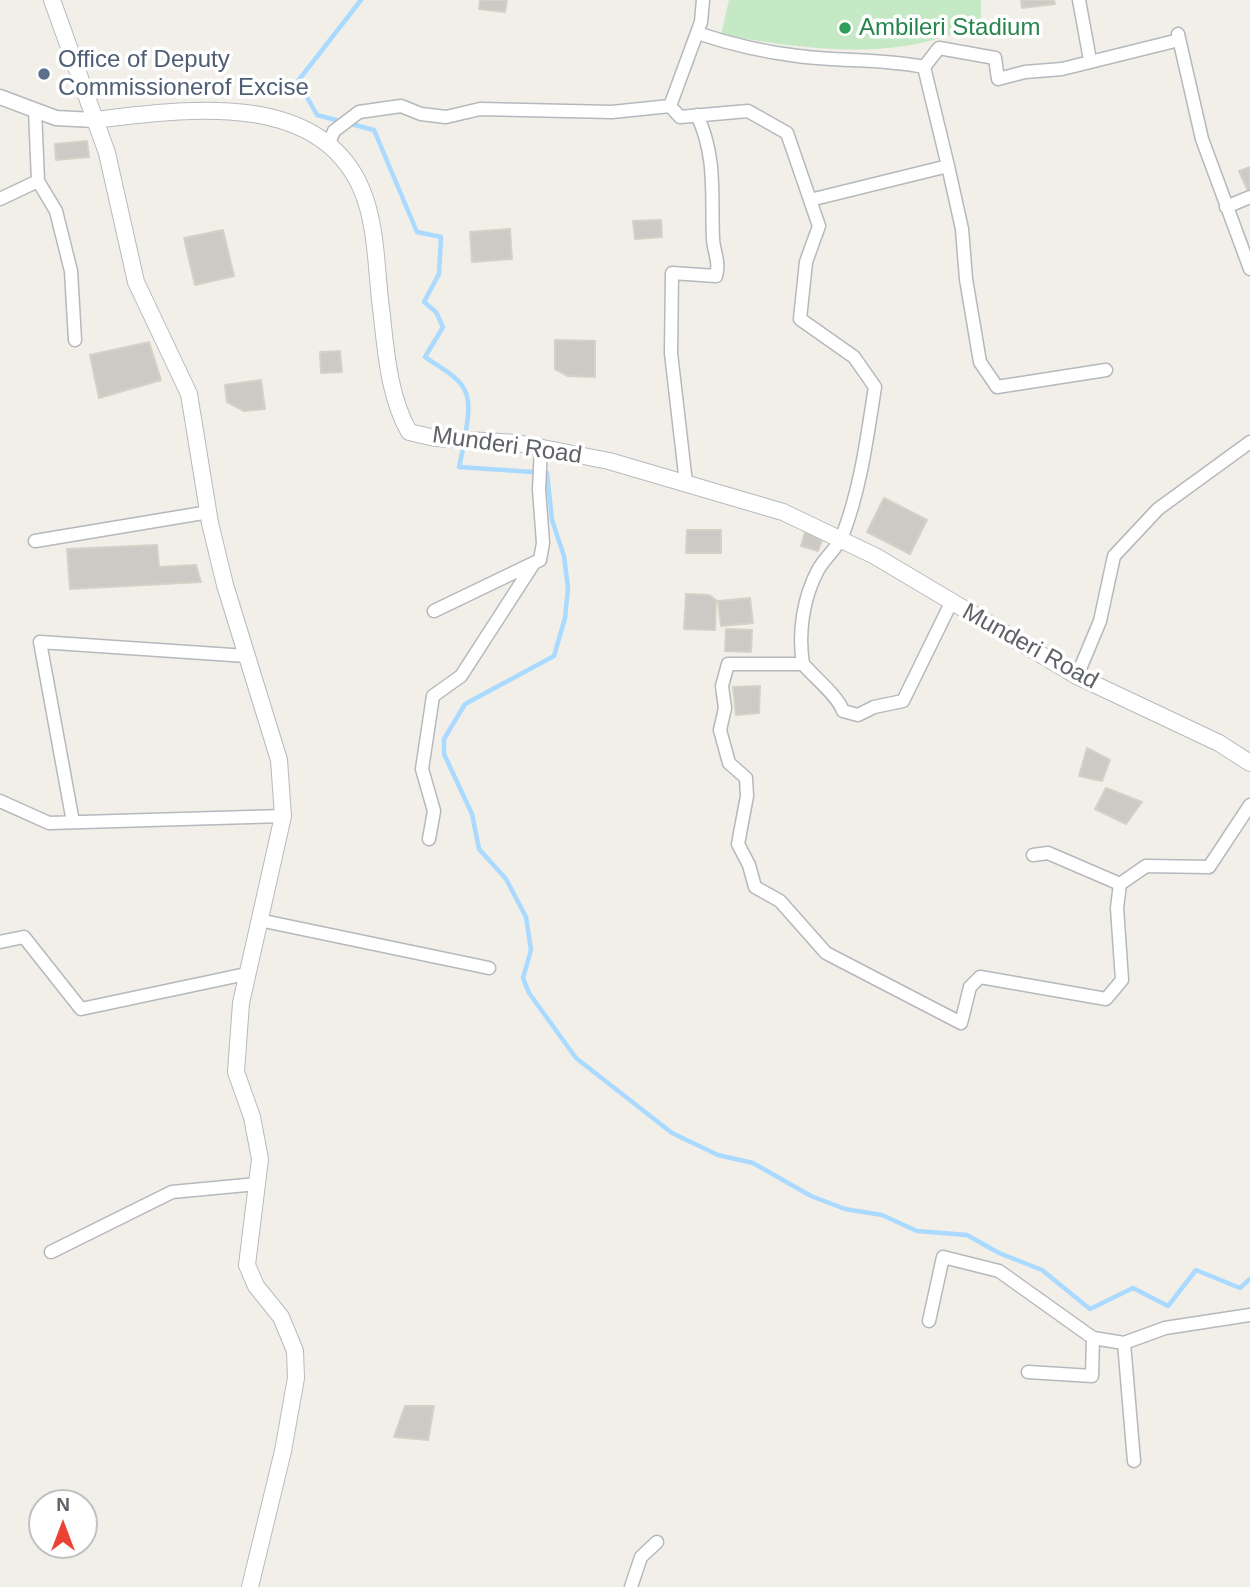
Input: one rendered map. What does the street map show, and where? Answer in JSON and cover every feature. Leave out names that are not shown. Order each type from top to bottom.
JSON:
[{"type":"main road","points":[[52,0],[107,153],[136,282],[189,394],[209,512],[225,585],[279,760],[283,816],[246,974],[236,1072],[252,1116],[260,1159],[247,1265],[256,1286],[281,1317],[295,1351],[296,1378],[283,1451],[250,1587]]},
{"type":"main road","name":"Munderi Road","points":[[94,120],[182,110],[228,110],[302,127],[329,142],[361,188],[371,228],[388,369],[397,411],[408,432],[471,440],[540,455],[609,461],[783,512],[842,538],[1077,676],[1219,743],[1250,763]]},
{"type":"street","points":[[670,106],[697,33],[703,0]]},
{"type":"street","points":[[1079,0],[1090,61]]},
{"type":"street","points":[[697,33],[738,46],[800,57],[883,59],[924,67]]},
{"type":"street","points":[[924,67],[939,48],[995,58],[998,79],[1090,61],[1179,37],[1202,139],[1250,269]]},
{"type":"street","points":[[924,67],[962,229],[966,279],[979,362],[997,387],[1106,370]]},
{"type":"street","points":[[0,97],[56,118],[94,120]]},
{"type":"street","points":[[329,142],[334,131],[359,112],[401,106],[421,114],[446,117],[480,109],[612,112],[670,106]]},
{"type":"street","points":[[670,106],[680,117],[748,111],[787,133],[819,226],[806,262],[800,319],[854,357],[876,387],[858,489],[842,538],[818,570],[804,613],[799,636],[803,664],[823,688],[839,700],[843,711],[858,715],[874,707],[903,701],[951,603]]},
{"type":"street","points":[[35,110],[38,181],[56,211],[71,271],[75,340]]},
{"type":"street","points":[[686,483],[671,353],[672,273],[716,276],[719,264],[714,248],[712,216],[715,192],[697,115]]},
{"type":"street","points":[[810,200],[948,166]]},
{"type":"street","points":[[0,199],[38,181]]},
{"type":"street","points":[[1226,207],[1250,197]]},
{"type":"street","points":[[1077,676],[1100,621],[1114,556],[1158,509],[1250,442]]},
{"type":"street","points":[[434,611],[540,560],[543,543],[540,455]]},
{"type":"street","points":[[35,541],[209,512]]},
{"type":"street","points":[[429,839],[434,811],[422,769],[433,696],[461,676],[534,563]]},
{"type":"street","points":[[73,822],[40,642],[247,656]]},
{"type":"street","points":[[803,664],[728,664],[722,686],[725,708],[720,730],[729,763],[746,778],[747,796],[738,844],[749,865],[755,887],[780,901],[826,953],[961,1023],[970,987],[979,977],[1106,999],[1122,980],[1116,908],[1120,884],[1146,866],[1209,867],[1250,806]]},
{"type":"street","points":[[0,801],[49,823],[283,816]]},
{"type":"street","points":[[1033,855],[1048,853],[1120,884]]},
{"type":"street","points":[[260,920],[489,968]]},
{"type":"street","points":[[0,942],[24,937],[81,1009],[246,974]]},
{"type":"street","points":[[51,1252],[172,1192],[257,1184]]},
{"type":"street","points":[[929,1321],[943,1257],[999,1271],[1093,1338],[1124,1343],[1165,1328],[1250,1315]]},
{"type":"street","points":[[1028,1372],[1093,1376],[1093,1338]]},
{"type":"street","points":[[1124,1343],[1134,1461]]},
{"type":"street","points":[[631,1587],[641,1557],[657,1542]]},
{"type":"green space","name":"Ambileri Stadium","points":[[729,0],[981,0],[981,22],[918,44],[852,50],[820,48],[721,35]]},
{"type":"building","points":[[480,0],[507,0],[505,12],[479,9]]},
{"type":"building","points":[[1021,0],[1054,0],[1055,4],[1022,8]]},
{"type":"building","points":[[87,141],[89,157],[56,160],[55,144]]},
{"type":"building","points":[[1250,167],[1250,190],[1248,191],[1239,171]]},
{"type":"building","points":[[661,220],[662,237],[635,239],[633,221]]},
{"type":"building","points":[[510,229],[512,259],[472,262],[470,232]]},
{"type":"building","points":[[223,230],[234,276],[195,285],[184,238]]},
{"type":"building","points":[[555,340],[595,341],[595,377],[568,376],[555,369]]},
{"type":"building","points":[[149,342],[161,380],[99,398],[90,355]]},
{"type":"building","points":[[340,351],[342,372],[321,373],[320,352]]},
{"type":"building","points":[[261,380],[265,409],[244,411],[227,402],[225,385]]},
{"type":"building","points":[[884,498],[927,520],[910,554],[867,532]]},
{"type":"building","points":[[687,530],[721,530],[721,553],[686,553]]},
{"type":"building","points":[[805,532],[823,538],[818,551],[801,546]]},
{"type":"building","points":[[157,545],[159,567],[196,565],[201,582],[70,589],[67,549]]},
{"type":"building","points":[[686,594],[709,595],[716,600],[715,630],[684,629]]},
{"type":"building","points":[[750,598],[753,623],[721,626],[718,601]]},
{"type":"building","points":[[726,629],[752,630],[751,652],[725,651]]},
{"type":"building","points":[[760,686],[759,713],[736,715],[733,687]]},
{"type":"building","points":[[1087,748],[1110,760],[1102,781],[1079,776]]},
{"type":"building","points":[[1106,788],[1142,802],[1126,824],[1095,809]]},
{"type":"building","points":[[405,1406],[434,1406],[428,1440],[394,1437]]},
{"type":"waterway","points":[[361,0],[298,81],[317,115],[374,130],[417,232],[441,237],[439,274],[424,302],[436,312],[443,327],[425,357],[449,373],[463,387],[468,406],[465,435]]},
{"type":"waterway","points":[[464,444],[459,467],[547,473],[552,520],[564,556],[568,588],[565,618],[554,656],[465,704],[444,739],[444,754],[472,814],[479,849],[506,879],[526,917],[531,950],[523,978],[529,993],[576,1058],[672,1133],[718,1155],[753,1163],[811,1196],[845,1209],[882,1215],[917,1231],[967,1235],[999,1253],[1042,1270],[1090,1309],[1133,1288],[1168,1306],[1196,1270],[1240,1288],[1250,1279]]},
{"type":"place","name":"Ambileri Stadium","points":[[845,28]]},
{"type":"place","name":"Office of Deputy Commissionerof Excise","points":[[44,74]]}]
